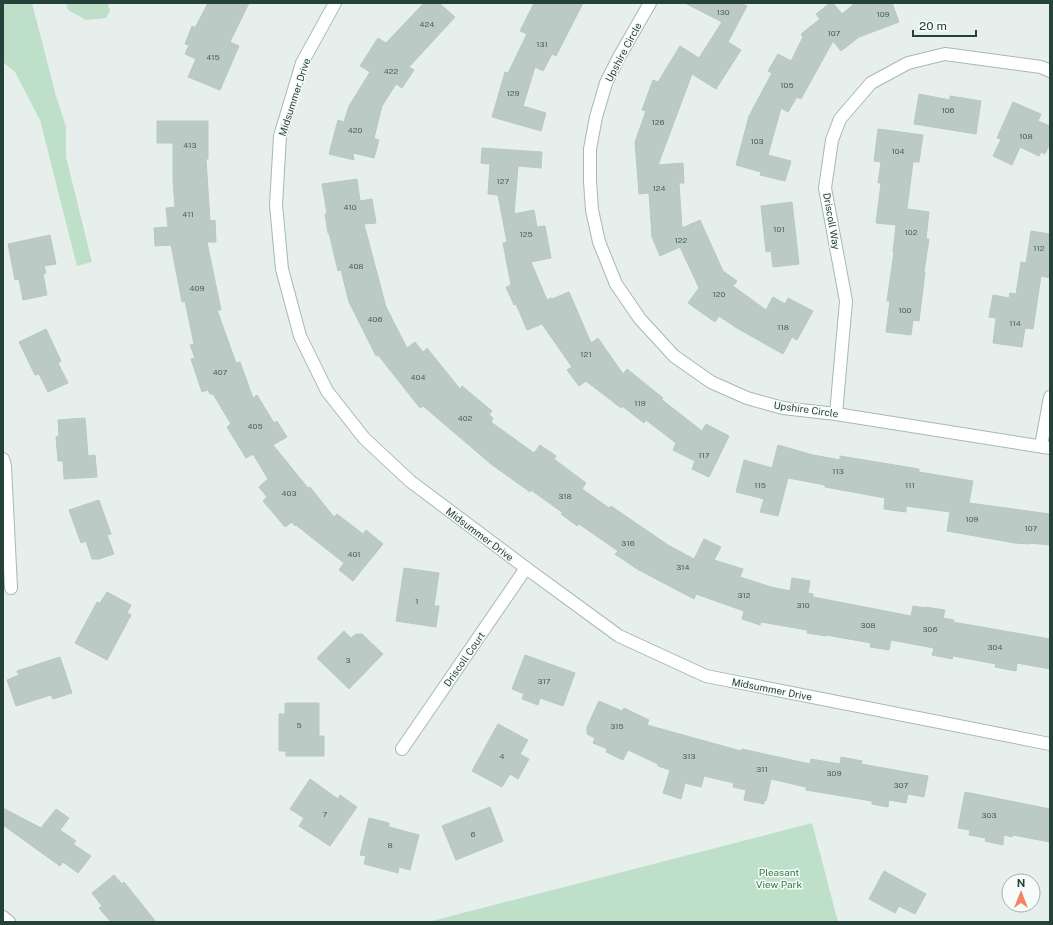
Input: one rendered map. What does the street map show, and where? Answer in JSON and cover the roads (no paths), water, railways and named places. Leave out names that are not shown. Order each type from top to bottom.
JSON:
[{"type":"street","name":"Midsummer Drive","points":[[335,3],[302,63],[280,136],[276,205],[282,268],[300,336],[327,391],[364,438],[410,481],[619,636],[706,676],[1050,744]]},
{"type":"street","name":"Upshire Circle","points":[[650,3],[606,83],[596,117],[590,149],[592,210],[599,242],[616,284],[640,319],[674,356],[710,382],[746,398],[783,408],[836,414],[1045,447]]},
{"type":"street","name":"Driscoll Way","points":[[836,414],[846,300],[825,188],[832,140],[840,119],[871,83],[908,63],[945,54],[1040,67],[1050,71]]},
{"type":"street","points":[[1045,447],[1050,396]]},
{"type":"street","points":[[3,459],[5,466],[11,588]]},
{"type":"street","name":"Driscoll Court","points":[[402,749],[526,568]]},
{"type":"street","points":[[3,917],[9,922]]},
{"type":"park label","name":"Pleasant View Park","points":[[779,878]]}]
